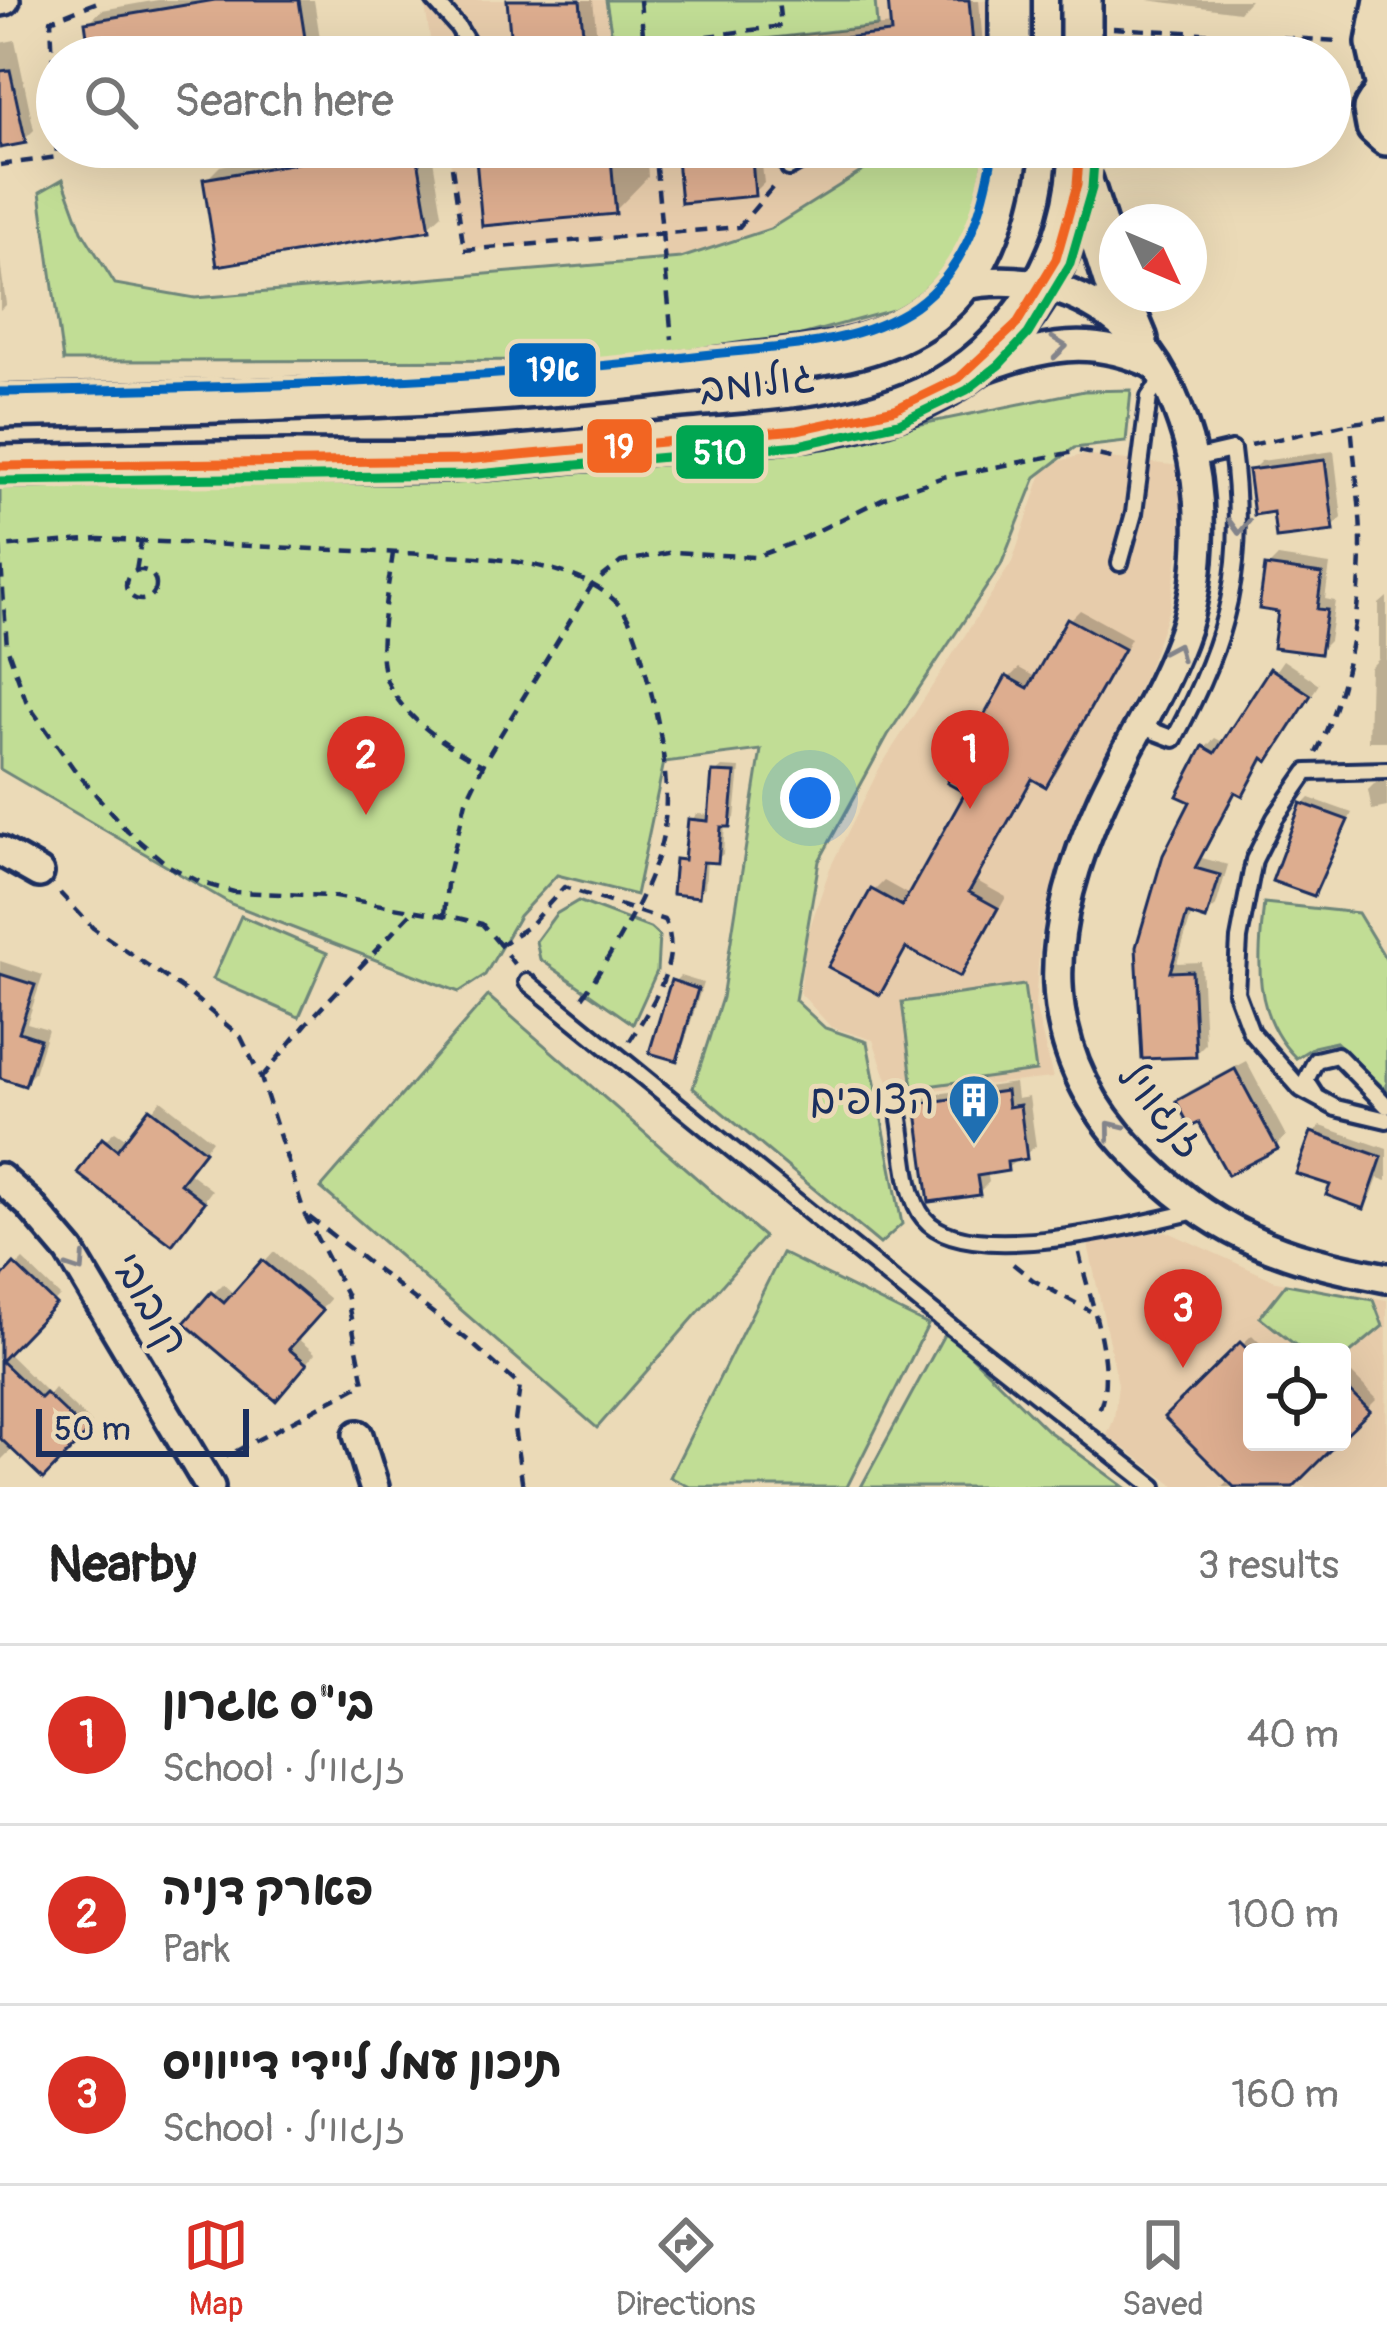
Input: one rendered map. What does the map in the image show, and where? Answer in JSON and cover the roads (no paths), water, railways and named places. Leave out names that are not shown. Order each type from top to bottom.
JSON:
[{"type":"main road","points":[[1010,0],[1010,36]]},
{"type":"main road","points":[[1385,0],[1377,43],[1387,88],[1374,110],[1377,126],[1387,134]]},
{"type":"main road","points":[[960,286],[992,225],[1006,168]]},
{"type":"main road","name":"גולומב","points":[[0,466],[465,460],[735,436],[833,424],[884,412],[928,396],[964,375],[1015,327],[1044,285],[1068,228],[1078,168]]},
{"type":"main road","points":[[1083,168],[1099,225]]},
{"type":"main road","name":"גולומב","points":[[0,407],[458,394],[675,374],[870,345],[921,320],[960,286]]},
{"type":"main road","points":[[1128,312],[1154,363]]},
{"type":"street","points":[[960,286],[992,279],[1044,285],[1105,312],[1154,363]]},
{"type":"street","points":[[964,375],[1030,351],[1078,345],[1127,352],[1154,363]]},
{"type":"street","name":"זנגוויל","points":[[1154,363],[1193,459],[1196,580],[1185,629],[1102,798],[1065,899],[1058,944],[1066,1051],[1093,1104],[1165,1186],[1196,1211],[1257,1244],[1387,1277]]},
{"type":"street","points":[[0,851],[38,873]]},
{"type":"street","name":"קובובי","points":[[0,1178],[70,1252],[205,1479]]},
{"type":"street","points":[[358,1435],[374,1487]]},
{"type":"lane","points":[[434,0],[463,36]]},
{"type":"lane","points":[[1120,563],[1142,464],[1154,363]]},
{"type":"lane","points":[[1139,725],[1174,740],[1220,634],[1237,573],[1240,510],[1232,450],[1193,459]]},
{"type":"lane","points":[[1387,770],[1307,772],[1275,818],[1254,860],[1239,939],[1236,992],[1251,1032],[1300,1089],[1336,1108],[1387,1120]]},
{"type":"lane","points":[[527,982],[1154,1487]]},
{"type":"lane","points":[[1321,1100],[1306,1080],[1309,1071],[1316,1060],[1337,1055],[1387,1106]]},
{"type":"lane","points":[[900,1119],[916,1204],[936,1230],[985,1242],[1075,1236],[1196,1211]]},
{"type":"place","name":"בי\"ס אגרון","points":[[970,809]]},
{"type":"place","name":"פארק דניה","points":[[366,815]]},
{"type":"place","name":"הצופים","points":[[974,1146]]},
{"type":"place","name":"תיכון עמל ליידי דייוויס","points":[[1183,1368]]}]
